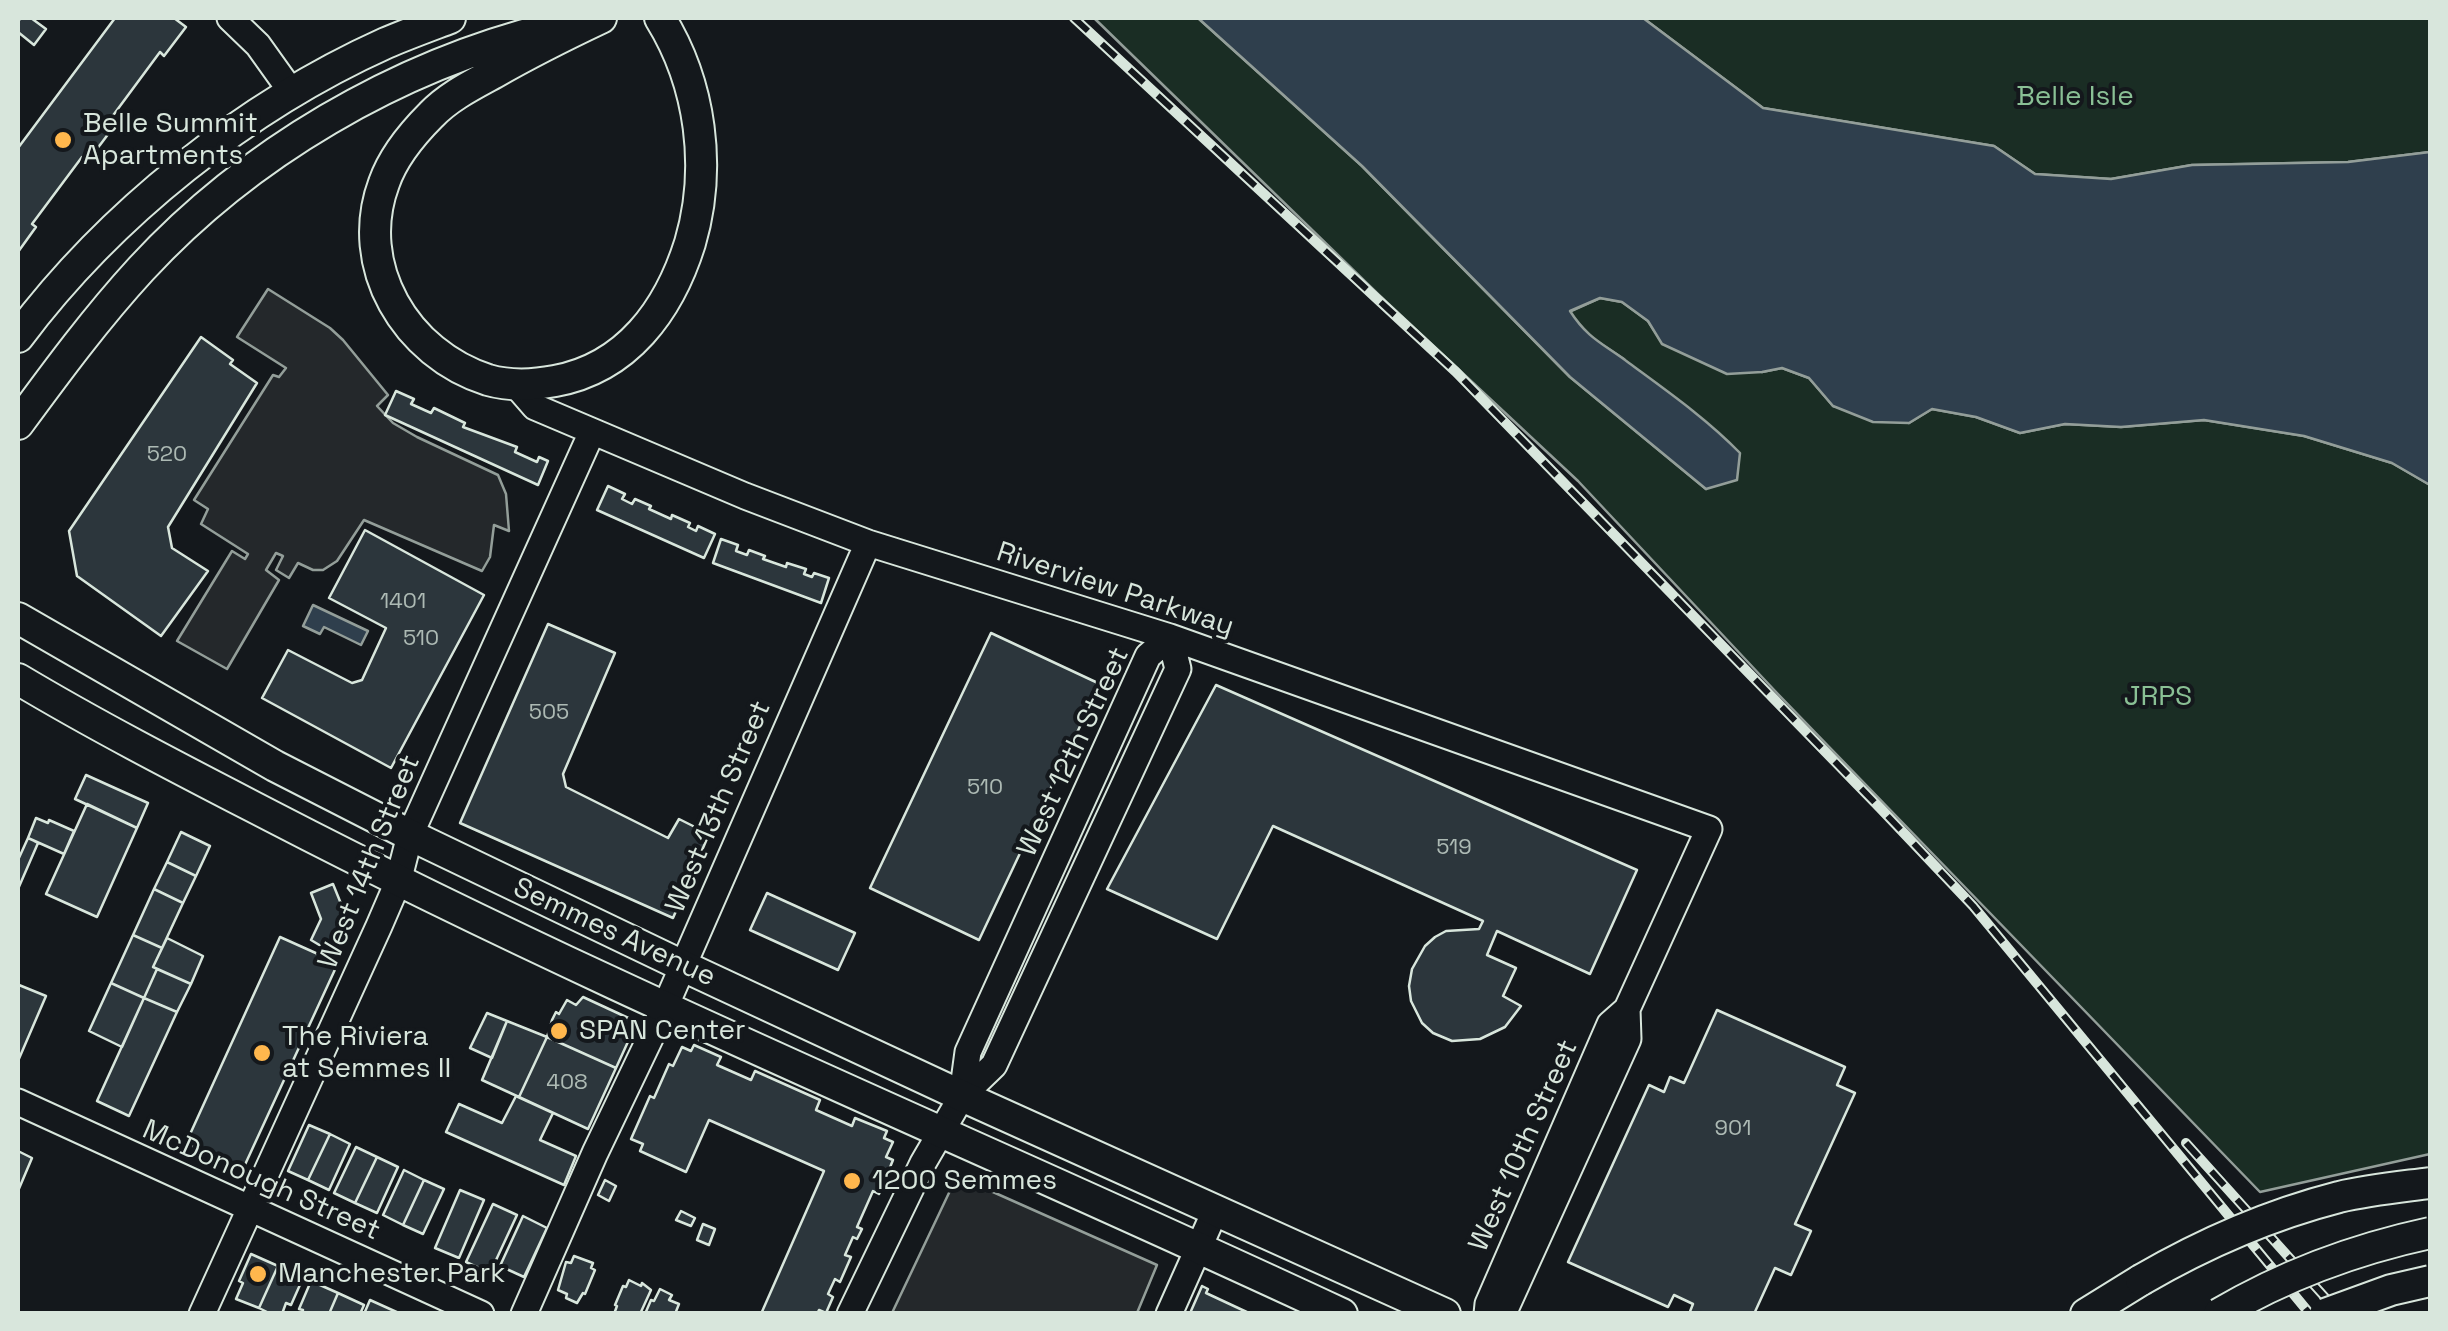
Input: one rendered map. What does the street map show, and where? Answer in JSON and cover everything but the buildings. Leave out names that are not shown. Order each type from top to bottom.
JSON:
[{"type":"main road","points":[[22,318],[128,216],[249,121],[386,43],[450,18]]},
{"type":"main road","points":[[18,424],[94,323],[143,267],[200,213],[259,166],[389,86],[528,34],[591,18]]},
{"type":"main road","points":[[601,18],[535,50],[446,102],[390,167],[378,206],[377,255],[381,277],[404,322],[438,356],[490,381],[540,384],[568,379],[595,369],[629,347],[657,316],[688,250],[699,202],[700,132],[683,61],[660,18]]},
{"type":"main road","name":"Semmes Avenue","points":[[18,618],[275,766],[410,836],[962,1096],[1445,1314]]},
{"type":"main road","name":"Semmes Avenue","points":[[20,686],[398,882],[1342,1314]]},
{"type":"main road","points":[[2086,1314],[2190,1252],[2267,1220],[2340,1197],[2430,1183]]},
{"type":"main road","points":[[2219,1314],[2326,1262],[2430,1233]]},
{"type":"main road","points":[[2325,1314],[2430,1280]]},
{"type":"street","points":[[230,18],[258,45],[292,94]]},
{"type":"street","name":"Riverview Parkway","points":[[515,384],[535,407],[868,543],[1170,637],[1709,829]]},
{"type":"street","name":"West 14th Street","points":[[202,1314],[398,882],[410,836],[592,432]]},
{"type":"street","name":"West 13th Street","points":[[524,1314],[665,1007],[868,543]]},
{"type":"street","name":"West 12th Street","points":[[850,1314],[923,1163],[962,1096],[994,1064],[1178,669],[1170,637]]},
{"type":"street","name":"West 10th Street","points":[[1503,1314],[1628,1039],[1628,1009],[1709,829]]},
{"type":"street","name":"West 10th Street","points":[[1487,1314],[1610,1024],[1628,1009]]},
{"type":"street","name":"McDonough Street","points":[[18,1102],[481,1314]]},
{"type":"street","points":[[1169,1314],[1216,1209]]},
{"type":"green space","name":"JRPS","points":[[1094,18],[1198,18],[1362,166],[1570,377],[1706,489],[1624,359],[1589,336],[1569,312],[1600,298],[1622,302],[1648,321],[1663,344],[1762,372],[1782,368],[1809,378],[1833,406],[1909,423],[1932,409],[1976,417],[2020,433],[2065,424],[2121,427],[2204,420],[2304,436],[2392,463],[2430,485],[2430,1154],[2260,1192],[1777,693],[1578,481],[1379,295]]},
{"type":"green space","name":"Belle Isle","points":[[1643,18],[2430,18],[2430,152],[2348,162],[2192,165],[2111,179],[2035,174],[1994,146],[1763,108]]},
{"type":"shaded area","points":[[268,289],[343,340],[388,395],[377,406],[393,423],[498,475],[506,494],[509,531],[494,525],[490,557],[482,571],[364,520],[337,561],[323,570],[298,563],[289,578],[276,570],[283,556],[276,553],[266,570],[279,580],[227,669],[177,641],[232,551],[245,559],[248,554],[201,524],[208,509],[194,500],[273,375],[279,377],[286,368],[237,337]]},
{"type":"shaded area","points":[[957,1176],[1157,1265],[1137,1313],[892,1313]]},
{"type":"water","points":[[1198,18],[1643,18],[1763,108],[1994,146],[2035,174],[2111,179],[2192,165],[2348,162],[2430,152],[2430,485],[2392,463],[2304,436],[2204,420],[2121,427],[2065,424],[2020,433],[1976,417],[1932,409],[1909,423],[1873,422],[1833,406],[1809,378],[1782,368],[1727,374],[1662,344],[1648,321],[1622,302],[1600,298],[1570,311],[1590,335],[1686,406],[1740,453],[1737,480],[1706,489],[1570,377],[1362,166]]},
{"type":"water","points":[[313,605],[368,631],[361,645],[324,627],[320,634],[303,626]]},
{"type":"railway","points":[[1074,18],[1456,372],[1880,808],[1973,906],[2310,1314]]},
{"type":"railway","points":[[2186,1143],[2340,1314]]},
{"type":"place","name":"Belle Summit Apartments","points":[[63,140]]},
{"type":"place","name":"SPAN Center","points":[[559,1031]]},
{"type":"place","name":"The Riviera at Semmes II","points":[[262,1053]]},
{"type":"place","name":"1200 Semmes","points":[[852,1181]]},
{"type":"place","name":"Manchester Park","points":[[258,1274]]}]
